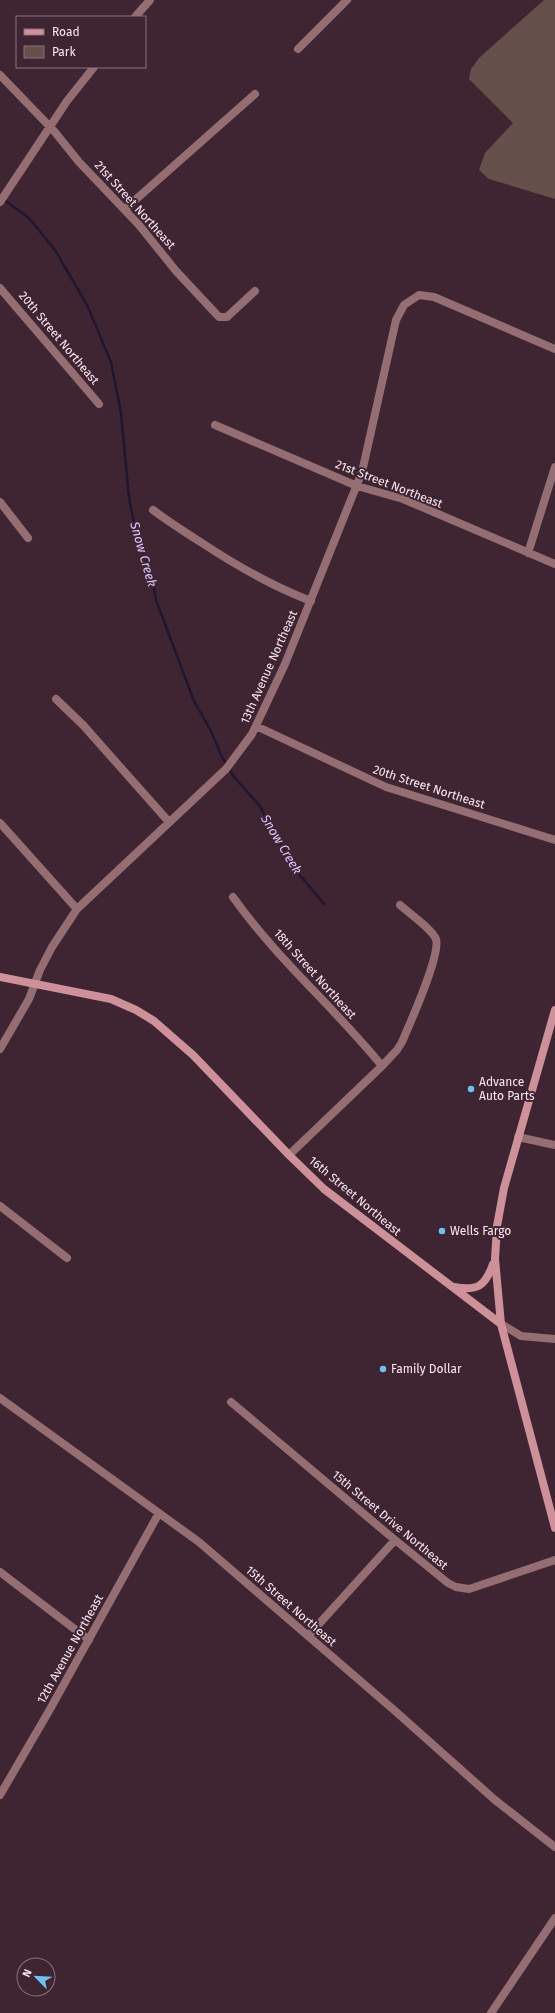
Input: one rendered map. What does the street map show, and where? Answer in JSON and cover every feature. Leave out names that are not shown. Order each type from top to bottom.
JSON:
[{"type":"main road","name":"16th Street Northeast","points":[[0,977],[111,999],[136,1010],[154,1021],[193,1055],[289,1156],[350,1210],[501,1324]]},
{"type":"main road","points":[[555,1010],[518,1137],[499,1210],[495,1259],[501,1324],[555,1528]]},
{"type":"main road","points":[[451,1286],[469,1289],[478,1287],[486,1280],[495,1259]]},
{"type":"street","points":[[136,16],[150,0]]},
{"type":"street","points":[[298,49],[347,0]]},
{"type":"street","points":[[0,202],[50,126],[93,68]]},
{"type":"street","name":"21st Street Northeast","points":[[0,75],[50,126],[79,162],[125,209],[176,271],[219,317],[227,317],[255,291]]},
{"type":"street","points":[[125,209],[255,94]]},
{"type":"street","name":"20th Street Northeast","points":[[0,288],[99,404]]},
{"type":"street","name":"13th Avenue Northeast","points":[[0,1049],[29,999],[52,947],[77,909],[226,769],[242,749],[256,726],[285,664],[362,472],[396,320],[404,305],[420,295],[434,297],[555,349]]},
{"type":"street","name":"21st Street Northeast","points":[[216,425],[357,486],[403,499],[555,564]]},
{"type":"street","points":[[528,553],[555,467]]},
{"type":"street","points":[[0,502],[28,538]]},
{"type":"street","points":[[153,510],[168,522],[250,573],[287,592],[311,601]]},
{"type":"street","points":[[56,699],[83,725],[169,822]]},
{"type":"street","name":"20th Street Northeast","points":[[256,726],[386,787],[555,840]]},
{"type":"street","points":[[0,823],[77,909]]},
{"type":"street","name":"18th Street Northeast","points":[[233,897],[245,914],[365,1045],[382,1066]]},
{"type":"street","points":[[289,1156],[398,1050],[402,1042],[437,952],[435,937],[400,905]]},
{"type":"street","points":[[518,1137],[555,1145]]},
{"type":"street","points":[[0,1206],[67,1258]]},
{"type":"street","points":[[501,1324],[521,1336],[555,1339]]},
{"type":"street","name":"15th Street Northeast","points":[[0,1398],[199,1542],[495,1800],[555,1847]]},
{"type":"street","name":"15th Street Drive Northeast","points":[[231,1402],[448,1583],[464,1589],[485,1585],[555,1560]]},
{"type":"street","name":"12th Avenue Northeast","points":[[0,1796],[159,1513]]},
{"type":"street","points":[[308,1636],[395,1540]]},
{"type":"street","points":[[0,1572],[89,1640]]},
{"type":"street","points":[[491,2013],[555,1918]]},
{"type":"green space","points":[[544,0],[555,0],[555,199],[489,179],[479,170],[485,153],[513,123],[469,79],[471,69],[479,58]]},
{"type":"waterway","name":"Snow Creek","points":[[3,199],[29,218],[55,250],[87,305],[111,362],[121,413],[129,498],[134,523],[152,578],[156,600],[194,701],[211,731],[221,755],[234,777],[259,805],[294,868],[324,904]]},
{"type":"place","name":"Advance Auto Parts","points":[[471,1089]]},
{"type":"place","name":"Wells Fargo","points":[[442,1231]]},
{"type":"place","name":"Family Dollar","points":[[383,1369]]}]
